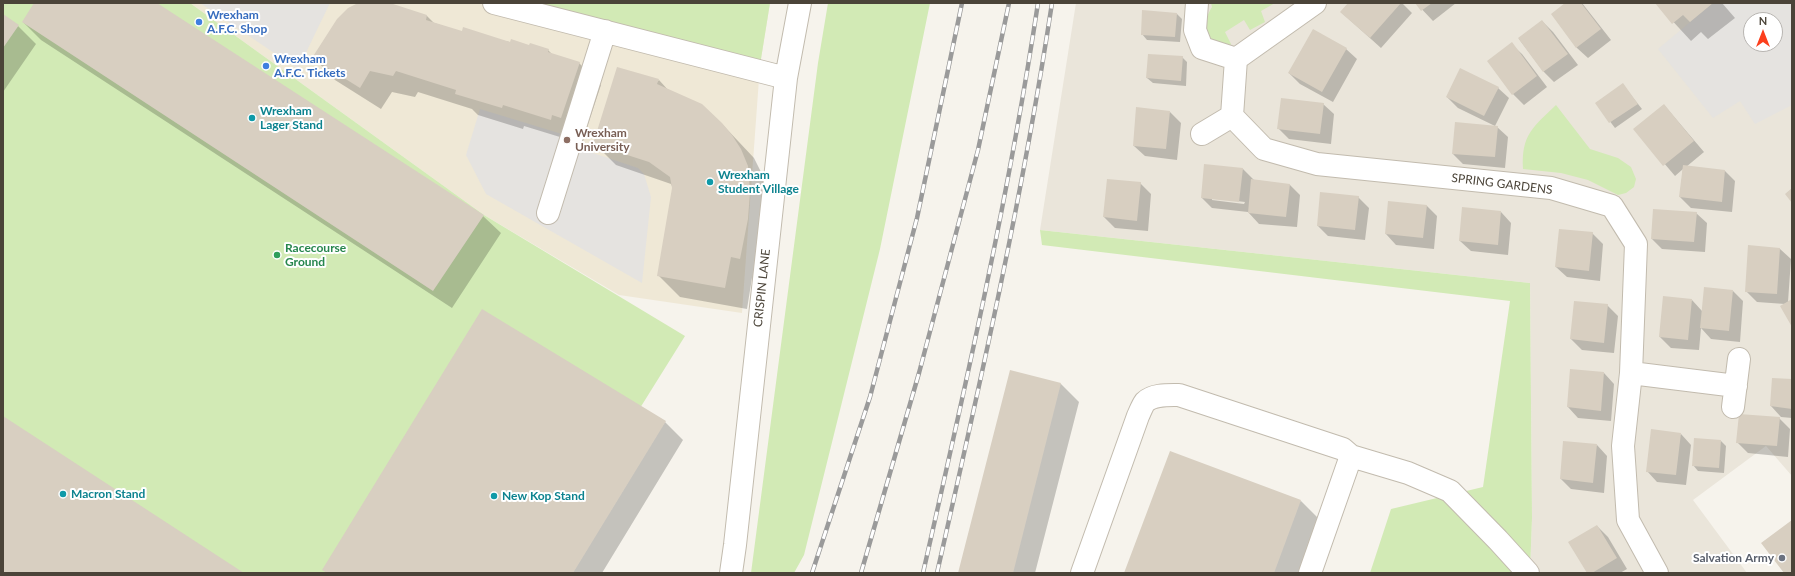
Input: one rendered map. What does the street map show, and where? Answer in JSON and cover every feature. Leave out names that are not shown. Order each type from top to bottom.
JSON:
[{"type":"street","points":[[494,3],[786,78]]},
{"type":"street","name":"CRISPIN LANE","points":[[731,573],[786,78],[800,3]]},
{"type":"street","points":[[1197,3],[1195,30],[1202,48],[1236,59]]},
{"type":"street","points":[[1236,59],[1315,3]]},
{"type":"street","points":[[548,213],[605,31]]},
{"type":"street","points":[[1202,134],[1232,116],[1236,59]]},
{"type":"street","name":"SPRING GARDENS","points":[[1232,116],[1264,148],[1317,164],[1551,188],[1612,206],[1636,244],[1631,373],[1623,446],[1628,520],[1657,573]]},
{"type":"street","points":[[1631,373],[1735,397],[1739,358]]},
{"type":"street","points":[[1082,573],[1138,416],[1145,402],[1154,397],[1179,395],[1343,449],[1351,456],[1408,473],[1450,492],[1498,540],[1528,573]]},
{"type":"street","points":[[1310,573],[1351,456]]},
{"type":"shaded area","name":"Wrexham University","points":[[190,3],[770,3],[760,65],[742,313],[619,295],[484,215]]},
{"type":"shaded area","points":[[200,3],[330,3],[298,69]]},
{"type":"shaded area","points":[[1076,3],[1792,3],[1792,476],[1766,446],[1693,500],[1747,573],[1530,573],[1532,518],[1530,283],[1040,230]]},
{"type":"shaded area","points":[[1713,3],[1792,3],[1792,105],[1755,124],[1740,101],[1713,118],[1658,49]]},
{"type":"shaded area","points":[[480,109],[562,134],[560,142],[638,168],[644,174],[651,197],[642,283],[486,194],[466,155]]},
{"type":"green space","name":"Racecourse Ground","points":[[3,3],[190,3],[484,215],[685,336],[537,573],[3,573]]},
{"type":"green space","points":[[533,3],[770,3],[760,65]]},
{"type":"green space","points":[[828,3],[930,3],[880,249],[804,555],[794,573],[751,573],[818,63]]},
{"type":"green space","points":[[1211,3],[1275,3],[1261,11],[1265,22],[1250,30],[1244,20],[1225,32],[1231,44],[1228,50],[1214,48],[1206,32],[1205,23],[1212,7]]},
{"type":"green space","points":[[1556,105],[1590,149],[1618,158],[1631,167],[1636,179],[1634,187],[1626,193],[1618,195],[1588,180],[1561,173],[1523,169],[1524,148],[1530,132]]},
{"type":"green space","points":[[1040,230],[1530,283],[1532,518],[1530,573],[1370,573],[1391,509],[1483,487],[1510,301],[1042,245]]},
{"type":"building","name":"Wrexham Lager Stand","points":[[34,3],[157,3],[484,215],[433,291],[22,22]]},
{"type":"building","points":[[358,3],[390,3],[427,15],[426,20],[462,31],[463,27],[510,42],[511,39],[529,45],[530,43],[549,49],[548,52],[580,62],[561,118],[552,115],[551,120],[503,105],[502,108],[455,94],[456,90],[396,71],[393,76],[370,71],[360,88],[312,58],[337,19],[348,8]]},
{"type":"building","points":[[1348,3],[1401,3],[1370,38],[1340,12]]},
{"type":"building","points":[[1415,3],[1432,3],[1421,11]]},
{"type":"building","points":[[1565,3],[1581,3],[1601,29],[1576,48],[1551,14]]},
{"type":"building","points":[[1655,3],[1713,3],[1690,22],[1683,15],[1672,24]]},
{"type":"building","points":[[1142,10],[1177,13],[1175,37],[1141,35]]},
{"type":"building","points":[[3,14],[19,25],[3,48]]},
{"type":"building","points":[[1542,20],[1568,54],[1543,72],[1518,38]]},
{"type":"building","points":[[1313,29],[1347,48],[1322,92],[1288,73]]},
{"type":"building","points":[[1512,42],[1537,76],[1512,95],[1487,61]]},
{"type":"building","points":[[1148,54],[1183,56],[1181,81],[1146,78]]},
{"type":"building","name":"Wrexham Student Village","points":[[617,67],[659,79],[657,84],[702,104],[722,123],[741,149],[748,166],[750,192],[748,219],[740,259],[731,257],[725,288],[657,276],[672,188],[670,177],[649,162],[593,144]]},
{"type":"building","points":[[1460,68],[1499,87],[1484,116],[1446,97]]},
{"type":"building","points":[[1623,83],[1638,104],[1609,123],[1595,103]]},
{"type":"building","points":[[1281,98],[1324,103],[1320,134],[1277,129]]},
{"type":"building","points":[[1664,104],[1694,141],[1663,166],[1633,129]]},
{"type":"building","points":[[1136,107],[1170,111],[1166,149],[1133,146]]},
{"type":"building","points":[[1455,122],[1498,126],[1495,157],[1452,154]]},
{"type":"building","points":[[1204,164],[1243,168],[1239,202],[1201,198]]},
{"type":"building","points":[[1683,165],[1725,170],[1722,202],[1679,197]]},
{"type":"building","points":[[1107,179],[1141,182],[1137,221],[1103,217]]},
{"type":"building","points":[[1251,179],[1290,184],[1286,217],[1248,213]]},
{"type":"building","points":[[1792,188],[1792,203],[1785,194]]},
{"type":"building","points":[[1320,192],[1359,196],[1355,230],[1317,226]]},
{"type":"building","points":[[1388,201],[1427,205],[1423,238],[1385,234]]},
{"type":"building","points":[[1462,207],[1501,211],[1498,245],[1459,241]]},
{"type":"building","points":[[1653,209],[1697,212],[1694,242],[1651,239]]},
{"type":"building","points":[[1559,229],[1593,232],[1589,271],[1555,267]]},
{"type":"building","points":[[1748,245],[1780,248],[1777,294],[1745,292]]},
{"type":"building","points":[[1704,287],[1733,290],[1729,331],[1700,328]]},
{"type":"building","points":[[1663,296],[1692,299],[1688,340],[1659,337]]},
{"type":"building","points":[[1792,299],[1792,327],[1780,306]]},
{"type":"building","points":[[1574,301],[1608,304],[1604,343],[1570,339]]},
{"type":"building","name":"New Kop Stand","points":[[482,309],[666,421],[573,573],[327,573],[322,570]]},
{"type":"building","points":[[1570,369],[1604,372],[1601,411],[1567,407]]},
{"type":"building","points":[[1010,370],[1061,383],[1013,573],[958,573]]},
{"type":"building","points":[[1772,378],[1792,379],[1792,409],[1770,406]]},
{"type":"building","points":[[1739,414],[1780,417],[1777,446],[1736,443]]},
{"type":"building","name":"Macron Stand","points":[[3,416],[244,573],[3,573]]},
{"type":"building","points":[[1651,429],[1681,433],[1676,475],[1646,472]]},
{"type":"building","points":[[1694,438],[1721,440],[1719,468],[1692,466]]},
{"type":"building","points":[[1563,441],[1597,444],[1593,483],[1560,479]]},
{"type":"building","points":[[1170,451],[1301,500],[1274,573],[1124,573]]},
{"type":"building","name":"Salvation Army","points":[[1792,520],[1792,573],[1784,573],[1761,543]]},
{"type":"building","points":[[1597,525],[1617,558],[1592,573],[1587,573],[1568,542]]},
{"type":"railway","points":[[812,573],[870,397],[917,218],[962,3]]},
{"type":"railway","points":[[861,573],[919,373],[978,150],[1009,3]]},
{"type":"railway","points":[[923,573],[986,289],[1014,146],[1038,3]]},
{"type":"railway","points":[[937,573],[1000,289],[1028,146],[1052,3]]},
{"type":"place","name":"Wrexham A.F.C. Shop","points":[[199,22]]},
{"type":"place","name":"Wrexham A.F.C. Tickets","points":[[266,66]]},
{"type":"place","name":"Wrexham Lager Stand","points":[[252,118]]},
{"type":"place","name":"Wrexham University","points":[[567,140]]},
{"type":"place","name":"Wrexham Student Village","points":[[710,182]]},
{"type":"place","name":"Racecourse Ground","points":[[277,255]]},
{"type":"place","name":"Macron Stand","points":[[63,494]]},
{"type":"place","name":"New Kop Stand","points":[[494,496]]},
{"type":"place","name":"Salvation Army","points":[[1782,558]]}]
